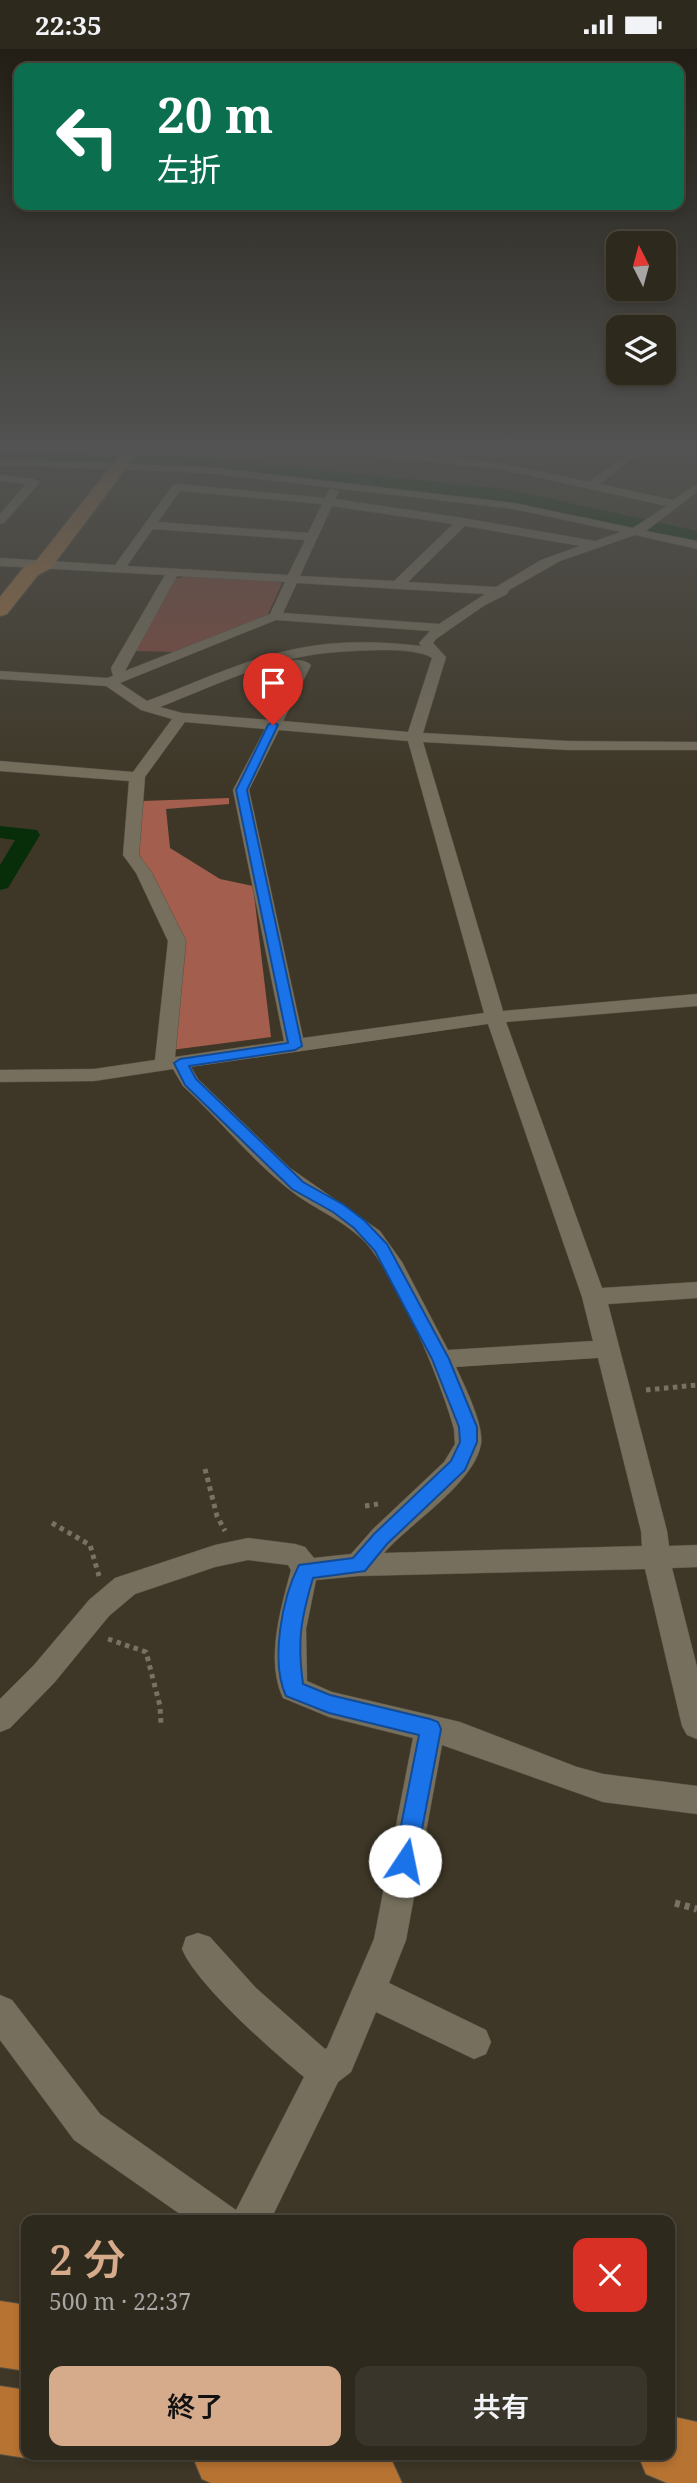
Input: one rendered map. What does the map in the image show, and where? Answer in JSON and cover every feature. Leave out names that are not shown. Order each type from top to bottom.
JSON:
[{"type":"highway","points":[[0,2334],[21,2337]]},
{"type":"highway","points":[[0,2420],[21,2423]]},
{"type":"highway","points":[[675,2451],[697,2456]]},
{"type":"highway","points":[[251,2460],[368,2483]]},
{"type":"main road","points":[[0,610],[31,571],[43,565]]},
{"type":"main road","points":[[0,634],[47,572],[44,565]]},
{"type":"street","points":[[55,565],[503,591]]},
{"type":"street","points":[[118,568],[121,565]]},
{"type":"street","points":[[275,616],[299,565]]},
{"type":"street","points":[[397,585],[418,565]]},
{"type":"street","points":[[430,651],[426,643],[428,638],[441,628],[543,565]]},
{"type":"street","points":[[115,680],[118,668],[174,571]]},
{"type":"street","points":[[0,675],[115,680],[275,616],[441,628]]},
{"type":"street","points":[[146,707],[253,667],[310,650],[407,648],[430,651],[439,656],[414,737],[495,1017],[594,1297],[654,1531],[656,1557],[697,1726]]},
{"type":"street","points":[[289,663],[304,665],[241,790],[295,1046]]},
{"type":"street","points":[[115,680],[146,707],[181,717],[414,737],[639,748],[697,745]]},
{"type":"street","points":[[181,717],[137,777],[131,855],[144,873],[177,941],[172,1065],[298,1186],[339,1209],[382,1247],[441,1359],[468,1427],[468,1442],[458,1465],[380,1539],[358,1565]]},
{"type":"street","points":[[0,766],[137,777]]},
{"type":"street","points":[[0,1076],[94,1075],[495,1017],[697,1000]]},
{"type":"street","points":[[594,1297],[697,1290]]},
{"type":"street","points":[[441,1359],[608,1349]]},
{"type":"street","points":[[0,1719],[44,1674],[111,1596],[125,1585],[235,1550],[270,1551],[295,1555],[303,1563],[305,1570],[291,1621],[288,1649],[293,1689],[329,1704],[460,1736],[577,1781],[603,1788],[697,1800]]},
{"type":"street","points":[[305,1570],[358,1565],[697,1556]]},
{"type":"street","points":[[253,2215],[326,2070],[339,2060],[390,1940],[430,1729]]},
{"type":"street","points":[[198,1949],[244,2000],[315,2064],[326,2070]]},
{"type":"street","points":[[369,1991],[474,2042]]},
{"type":"street","points":[[0,2013],[87,2127],[213,2215]]},
{"type":"path","points":[[619,1391],[697,1385]]},
{"type":"path","points":[[205,1469],[217,1516],[235,1550]]},
{"type":"path","points":[[52,1523],[90,1545],[103,1591],[111,1596]]},
{"type":"path","points":[[82,1628],[146,1652],[160,1706],[161,1724]]},
{"type":"path","points":[[675,1903],[697,1909]]},
{"type":"shaded area","points":[[187,576],[282,583],[267,616],[175,652],[135,651],[175,579]]},
{"type":"shaded area","points":[[229,798],[229,804],[166,809],[170,848],[220,879],[253,886],[271,1037],[171,1050],[183,941],[138,852],[142,801]]},
{"type":"waterway","points":[[0,832],[29,835],[0,883]]},
{"type":"route","points":[[273,725],[241,790],[295,1046],[180,1063],[190,1082],[213,1101],[298,1186],[339,1209],[382,1247],[441,1359],[468,1427],[468,1442],[458,1465],[380,1539],[358,1565],[305,1570],[291,1621],[288,1649],[293,1689],[329,1704],[430,1729],[405,1861]]}]
